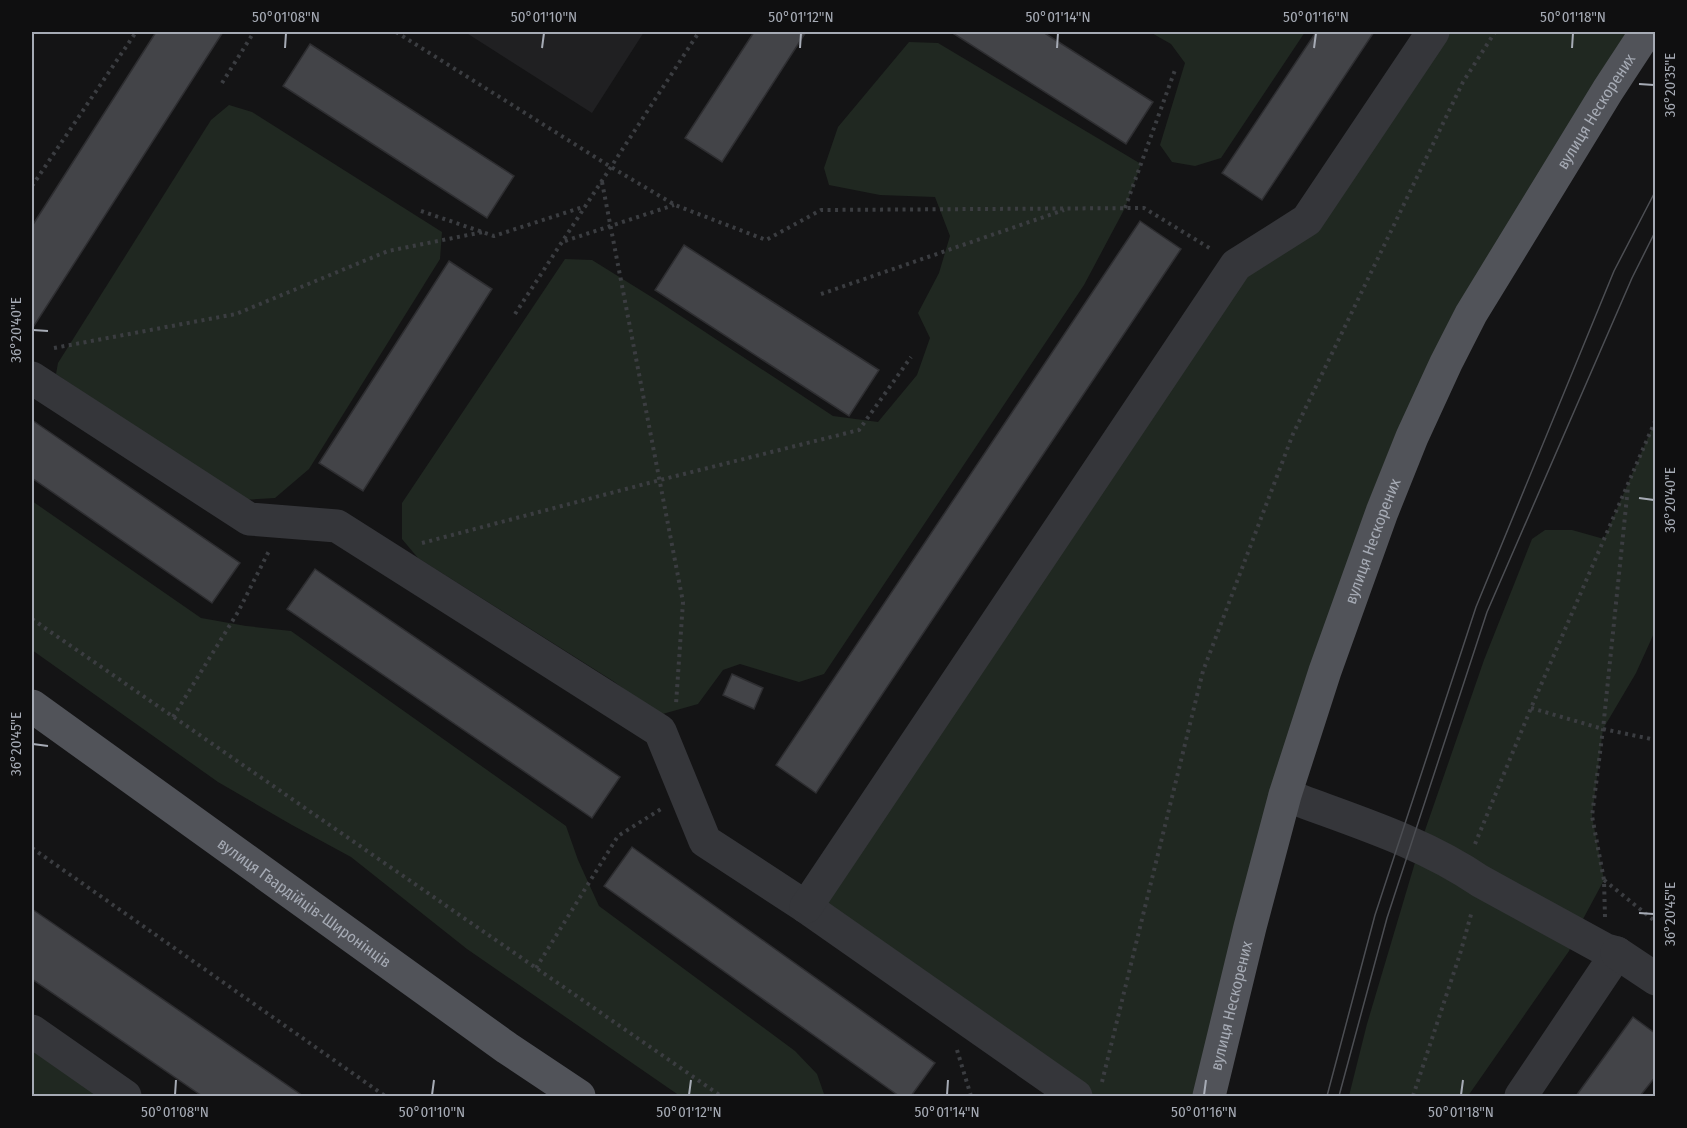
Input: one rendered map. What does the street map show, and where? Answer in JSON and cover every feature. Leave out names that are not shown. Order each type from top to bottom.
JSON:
[{"type":"main road","name":"вулиця Нескорених","points":[[1209,1096],[1285,795],[1325,671],[1382,512],[1412,437],[1471,314],[1646,32]]},
{"type":"main road","name":"вулиця Гвардійців-Широнінців","points":[[32,706],[497,1041],[579,1096]]},
{"type":"lane","points":[[806,907],[1236,265],[1307,220],[1433,32]]},
{"type":"lane","points":[[32,378],[249,519],[337,526],[660,731],[705,841],[1088,1091]]},
{"type":"lane","points":[[1285,795],[1400,838],[1472,875],[1606,950],[1617,953],[1656,979]]},
{"type":"lane","points":[[1521,1096],[1617,953]]},
{"type":"lane","points":[[32,1031],[125,1096]]},
{"type":"path","points":[[32,186],[136,32]]},
{"type":"path","points":[[222,83],[254,32]]},
{"type":"path","points":[[396,32],[675,205],[766,240],[821,210],[1144,208],[1236,265]]},
{"type":"path","points":[[515,314],[699,32]]},
{"type":"path","points":[[1088,1091],[1203,671],[1293,434],[1463,82],[1495,32]]},
{"type":"path","points":[[1125,208],[1175,70]]},
{"type":"path","points":[[602,182],[683,602],[675,714]]},
{"type":"path","points":[[563,242],[675,205]]},
{"type":"path","points":[[421,212],[494,236],[586,206]]},
{"type":"path","points":[[821,294],[1068,209]]},
{"type":"path","points":[[54,348],[236,314],[388,251],[483,232]]},
{"type":"path","points":[[380,554],[859,430],[911,357]]},
{"type":"path","points":[[1413,1096],[1460,954],[1472,875],[1531,708],[1656,419]]},
{"type":"path","points":[[1629,482],[1592,816],[1604,880],[1656,922]]},
{"type":"path","points":[[173,717],[238,612],[283,522]]},
{"type":"path","points":[[32,619],[721,1096]]},
{"type":"path","points":[[1531,708],[1603,729],[1656,740]]},
{"type":"path","points":[[536,968],[618,836],[686,794]]},
{"type":"path","points":[[32,848],[386,1096]]},
{"type":"shaded area","points":[[465,32],[644,32],[592,113]]},
{"type":"shaded area","points":[[1150,32],[1305,32],[1221,158],[1195,166],[1172,162],[1160,145],[1185,63],[1171,44]]},
{"type":"shaded area","points":[[1433,32],[1644,32],[1412,437],[1209,1096],[1076,1096],[806,907],[1236,265],[1307,220]]},
{"type":"shaded area","points":[[909,42],[938,43],[1141,164],[1125,208],[1084,285],[824,674],[799,682],[740,664],[723,670],[698,704],[659,715],[613,681],[418,558],[402,539],[402,503],[565,259],[592,260],[833,416],[878,422],[917,375],[930,338],[918,313],[939,273],[950,236],[935,197],[880,195],[829,185],[824,168],[838,127]]},
{"type":"shaded area","points":[[229,105],[252,112],[442,232],[440,259],[309,469],[275,498],[243,500],[56,374],[58,363],[211,120]]},
{"type":"shaded area","points":[[1655,421],[1655,631],[1636,673],[1603,729],[1592,816],[1604,880],[1569,951],[1468,1096],[1349,1096],[1367,1024],[1422,839],[1484,660],[1532,539],[1545,530],[1572,530],[1604,539]]},
{"type":"shaded area","points":[[32,501],[201,618],[291,631],[566,826],[578,860],[599,906],[795,1051],[817,1074],[824,1094],[829,1096],[680,1096],[467,949],[351,857],[218,782],[32,650]]},
{"type":"shaded area","points":[[32,1042],[109,1096],[32,1096]]},
{"type":"building","points":[[156,32],[223,32],[32,329],[32,226]]},
{"type":"building","points":[[754,32],[806,32],[722,162],[685,138]]},
{"type":"building","points":[[951,32],[1043,32],[1153,102],[1126,144]]},
{"type":"building","points":[[1316,32],[1374,32],[1262,200],[1222,173]]},
{"type":"building","points":[[310,44],[514,176],[487,218],[283,86]]},
{"type":"building","points":[[1140,221],[1181,249],[816,793],[776,765]]},
{"type":"building","points":[[684,245],[879,370],[849,416],[655,290]]},
{"type":"building","points":[[449,261],[492,289],[363,491],[319,463]]},
{"type":"building","points":[[32,420],[240,563],[212,603],[32,478]]},
{"type":"building","points":[[315,569],[620,777],[592,818],[287,609]]},
{"type":"building","points":[[732,674],[763,688],[754,709],[723,695]]},
{"type":"building","points":[[632,847],[935,1063],[911,1096],[899,1096],[604,886]]},
{"type":"building","points":[[32,909],[303,1096],[202,1096],[32,979]]},
{"type":"building","points":[[1633,1017],[1656,1034],[1656,1076],[1640,1096],[1576,1096]]},
{"type":"tram line","points":[[1327,1096],[1375,915],[1476,607],[1614,271],[1656,190]]},
{"type":"tram line","points":[[1339,1096],[1387,918],[1487,612],[1632,278],[1656,230]]}]
